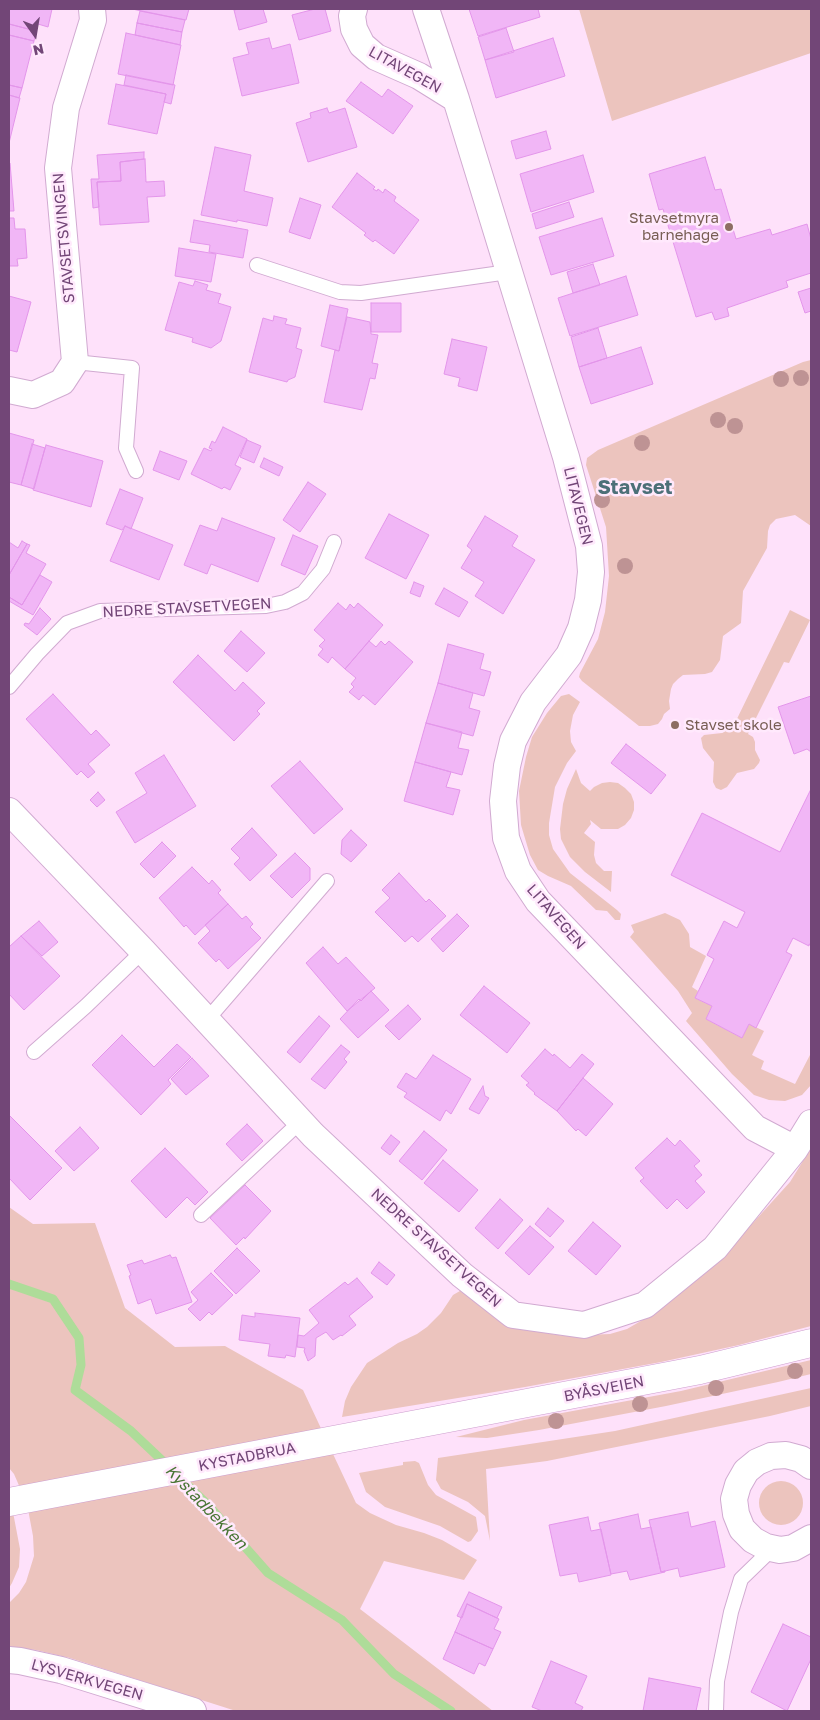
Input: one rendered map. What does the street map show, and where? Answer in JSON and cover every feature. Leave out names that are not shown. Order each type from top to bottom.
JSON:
[{"type":"main road","name":"BYÅSVEIEN","points":[[396,1429],[700,1370],[811,1343]]},
{"type":"main road","name":"KYSTADBRUA","points":[[9,1502],[396,1429]]},
{"type":"street","name":"STAVSETSVINGEN","points":[[75,362],[58,168],[66,108],[93,20],[92,9]]},
{"type":"street","name":"LITAVEGEN","points":[[354,9],[353,22],[362,45],[376,57],[419,76],[456,99]]},
{"type":"street","name":"LITAVEGEN","points":[[426,9],[456,99],[566,457],[588,546],[590,572],[588,600],[581,628],[569,655],[533,702],[513,741],[506,766],[503,801],[506,838],[518,871],[538,901],[755,1128],[795,1149]]},
{"type":"street","points":[[9,390],[33,395],[48,389],[62,382],[75,362]]},
{"type":"street","name":"NEDRE STAVSETVEGEN","points":[[9,811],[143,952],[300,1122],[462,1275],[513,1315],[584,1325],[645,1305],[715,1248],[795,1149],[811,1123]]},
{"type":"street","points":[[810,1543],[780,1550],[766,1547],[753,1540],[742,1528],[736,1514],[734,1499],[738,1485],[746,1471],[757,1462],[771,1456],[786,1455],[801,1459],[811,1466]]},
{"type":"street","name":"LYSVERKVEGEN","points":[[9,1660],[61,1670],[193,1711]]},
{"type":"lane","points":[[257,266],[340,292],[362,293],[508,272]]},
{"type":"lane","points":[[75,362],[132,368],[126,448],[136,471]]},
{"type":"lane","name":"NEDRE STAVSETVEGEN","points":[[9,687],[37,654],[67,624],[100,611],[266,606],[284,602],[303,593],[323,569],[334,542]]},
{"type":"lane","points":[[206,1021],[327,881]]},
{"type":"lane","points":[[34,1052],[143,952]]},
{"type":"lane","points":[[201,1215],[300,1122]]},
{"type":"lane","points":[[716,1711],[717,1681],[731,1612],[741,1578],[772,1548]]},
{"type":"shaded area","points":[[579,9],[811,9],[811,53],[612,121]]},
{"type":"shaded area","points":[[811,360],[811,526],[795,515],[776,519],[770,525],[767,548],[743,591],[741,623],[723,636],[720,660],[712,672],[683,675],[678,679],[671,689],[670,709],[664,714],[658,724],[639,726],[579,677],[598,639],[605,612],[609,576],[606,527],[586,465],[587,458],[598,450]]},
{"type":"shaded area","points":[[790,610],[810,620],[789,663],[784,662],[748,734],[753,737],[755,742],[755,750],[760,760],[759,763],[754,769],[737,773],[727,787],[721,790],[716,788],[713,782],[714,762],[703,748],[701,738],[704,735],[722,733],[733,727]]},
{"type":"shaded area","points":[[569,694],[580,702],[573,715],[570,731],[571,742],[576,751],[567,763],[555,787],[549,835],[553,849],[570,873],[617,910],[621,914],[620,920],[615,920],[607,911],[596,910],[571,886],[538,870],[530,855],[521,825],[519,791],[532,737],[547,713],[561,696]]},
{"type":"shaded area","points":[[576,769],[581,783],[590,791],[602,783],[618,783],[631,794],[634,802],[631,818],[625,825],[618,829],[601,829],[590,820],[591,824],[584,833],[595,842],[594,855],[596,863],[604,871],[612,871],[611,892],[585,872],[570,857],[561,839],[560,829],[563,804]]},
{"type":"shaded area","points":[[665,913],[680,920],[689,934],[690,947],[706,956],[692,987],[698,991],[695,998],[712,1006],[706,1019],[742,1038],[749,1024],[764,1031],[752,1055],[764,1061],[761,1069],[795,1084],[811,1053],[811,1085],[802,1095],[785,1101],[769,1100],[754,1095],[732,1074],[686,1021],[692,1013],[678,991],[630,937],[634,932],[631,925]]},
{"type":"shaded area","points":[[811,1148],[811,1326],[739,1345],[661,1362],[525,1387],[342,1417],[345,1401],[351,1387],[367,1363],[427,1327],[441,1313],[453,1295],[465,1288],[533,1331],[565,1336],[610,1334],[627,1329],[669,1302],[713,1267],[790,1182]]},
{"type":"shaded area","points":[[9,1207],[33,1224],[95,1223],[125,1308],[175,1347],[225,1346],[303,1390],[356,1503],[370,1513],[396,1525],[442,1540],[477,1560],[464,1580],[384,1561],[360,1609],[493,1711],[236,1711],[70,1658],[36,1650],[9,1647],[9,1603],[26,1582],[34,1556],[33,1536],[27,1504],[14,1474],[9,1468]]},
{"type":"shaded area","points":[[811,1360],[811,1374],[778,1382],[539,1430],[487,1438],[456,1437],[524,1420],[681,1391]]},
{"type":"shaded area","points":[[811,1388],[811,1406],[547,1461],[486,1469],[490,1541],[485,1516],[468,1502],[441,1489],[436,1480],[438,1458],[615,1431]]},
{"type":"shaded area","points":[[415,1461],[419,1463],[428,1485],[436,1495],[476,1517],[478,1531],[471,1541],[468,1542],[440,1526],[385,1507],[366,1492],[359,1473],[403,1465],[403,1462]]},
{"type":"shaded area","points":[[785,1481],[797,1487],[802,1494],[802,1512],[797,1519],[790,1524],[777,1525],[765,1519],[760,1512],[759,1499],[765,1487],[772,1482]]},
{"type":"shaded area","points":[[9,1498],[20,1549],[19,1567],[9,1588]]},
{"type":"building","points":[[9,9],[52,9],[48,27],[38,24],[36,31],[9,24]]},
{"type":"building","points":[[132,9],[189,9],[186,20]]},
{"type":"building","points":[[263,9],[267,22],[239,30],[234,10]]},
{"type":"building","points":[[315,9],[325,9],[331,31],[299,40],[292,15]]},
{"type":"building","points":[[469,9],[538,9],[540,17],[478,36]]},
{"type":"building","points":[[140,11],[185,20],[182,32],[137,23]]},
{"type":"building","points":[[137,23],[182,32],[180,45],[135,35]]},
{"type":"building","points":[[9,24],[36,31],[34,41],[9,35]]},
{"type":"building","points":[[506,28],[514,52],[485,60],[478,37]]},
{"type":"building","points":[[126,33],[181,45],[173,85],[118,74]]},
{"type":"building","points":[[9,35],[34,41],[22,88],[9,85]]},
{"type":"building","points":[[269,38],[272,49],[290,44],[299,83],[242,96],[233,58],[249,54],[246,43]]},
{"type":"building","points":[[553,38],[565,76],[496,98],[485,60]]},
{"type":"building","points":[[126,75],[175,85],[171,104],[164,102],[166,94],[124,85]]},
{"type":"building","points":[[361,82],[382,97],[388,89],[413,106],[393,134],[346,101]]},
{"type":"building","points":[[116,84],[166,94],[157,134],[108,124]]},
{"type":"building","points":[[9,85],[22,88],[19,98],[9,95]]},
{"type":"building","points":[[9,95],[20,98],[9,143]]},
{"type":"building","points":[[327,108],[329,113],[345,108],[357,147],[308,162],[296,123],[311,118],[310,113]]},
{"type":"building","points":[[546,131],[551,149],[516,159],[511,141]]},
{"type":"building","points":[[215,147],[251,155],[244,191],[273,198],[267,226],[201,215]]},
{"type":"building","points":[[144,152],[144,159],[120,162],[121,181],[97,182],[99,207],[93,208],[91,179],[99,179],[97,155]]},
{"type":"building","points":[[583,155],[594,192],[531,212],[520,174]]},
{"type":"building","points":[[705,157],[715,190],[721,189],[736,239],[770,229],[772,235],[807,224],[811,239],[811,273],[786,281],[788,287],[727,308],[729,316],[715,320],[712,312],[696,317],[663,209],[659,210],[649,174]]},
{"type":"building","points":[[145,159],[146,182],[164,181],[165,196],[147,197],[149,222],[100,225],[97,182],[121,181],[120,162]]},
{"type":"building","points":[[10,163],[14,211],[9,211]]},
{"type":"building","points":[[357,173],[375,187],[373,189],[377,191],[378,189],[383,193],[385,189],[396,197],[394,201],[419,220],[394,254],[375,240],[373,242],[364,235],[366,233],[332,207]]},
{"type":"building","points":[[300,198],[321,205],[310,239],[289,232]]},
{"type":"building","points":[[569,202],[574,217],[536,229],[532,214]]},
{"type":"building","points":[[9,218],[14,218],[15,229],[25,229],[27,258],[17,259],[18,266],[9,266]]},
{"type":"building","points":[[602,218],[614,256],[551,275],[539,237]]},
{"type":"building","points":[[194,220],[248,230],[243,258],[209,252],[210,245],[190,242]]},
{"type":"building","points":[[179,248],[216,254],[211,282],[175,276]]},
{"type":"building","points":[[593,264],[600,285],[573,293],[567,272]]},
{"type":"building","points":[[626,276],[638,315],[570,336],[558,298]]},
{"type":"building","points":[[195,281],[208,285],[206,290],[221,294],[218,303],[231,307],[221,341],[211,348],[192,342],[193,338],[165,330],[179,282],[193,286]]},
{"type":"building","points":[[811,288],[811,311],[805,313],[798,292]]},
{"type":"building","points":[[9,296],[31,302],[17,352],[9,350]]},
{"type":"building","points":[[371,303],[401,303],[401,332],[371,332]]},
{"type":"building","points":[[330,305],[348,309],[339,351],[321,346]]},
{"type":"building","points":[[274,316],[287,319],[285,324],[301,328],[296,348],[302,350],[295,377],[287,382],[249,372],[263,318],[273,321]]},
{"type":"building","points":[[347,317],[370,322],[371,334],[378,335],[372,363],[378,364],[375,379],[370,378],[362,410],[324,402],[335,350],[339,351]]},
{"type":"building","points":[[598,328],[607,358],[579,367],[571,337]]},
{"type":"building","points":[[452,339],[487,347],[477,391],[458,386],[460,378],[444,374]]},
{"type":"building","points":[[641,347],[653,384],[591,404],[579,367]]},
{"type":"building","points":[[223,427],[247,439],[235,465],[241,468],[230,490],[224,487],[222,489],[191,474],[204,448],[211,451],[212,449],[209,448],[212,441],[215,443]]},
{"type":"building","points":[[9,433],[34,440],[21,485],[9,482]]},
{"type":"building","points":[[247,440],[261,446],[254,463],[240,457]]},
{"type":"building","points":[[32,444],[45,448],[34,489],[21,485]]},
{"type":"building","points":[[46,445],[103,461],[91,507],[33,490]]},
{"type":"building","points":[[160,451],[187,461],[179,480],[153,470]]},
{"type":"building","points":[[264,458],[283,467],[279,476],[260,467]]},
{"type":"building","points":[[308,482],[326,494],[300,532],[283,520]]},
{"type":"building","points":[[120,489],[143,498],[131,529],[125,526],[122,530],[106,524]]},
{"type":"building","points":[[389,514],[429,535],[406,579],[365,558]]},
{"type":"building","points":[[485,516],[518,536],[512,546],[535,560],[503,614],[475,596],[484,582],[461,568],[472,550],[467,546]]},
{"type":"building","points":[[222,518],[275,538],[258,582],[211,564],[207,574],[184,565],[200,525],[217,531]]},
{"type":"building","points":[[125,526],[173,545],[159,580],[110,561]]},
{"type":"building","points":[[293,535],[318,546],[305,575],[281,565]]},
{"type":"building","points":[[22,541],[27,544],[9,575],[9,542],[18,548]]},
{"type":"building","points":[[27,544],[30,545],[26,553],[46,564],[22,605],[9,597],[9,575]]},
{"type":"building","points":[[40,575],[52,582],[33,615],[9,601],[9,597],[22,605]]},
{"type":"building","points":[[414,582],[424,586],[420,597],[410,593]]},
{"type":"building","points":[[444,588],[468,602],[459,617],[435,604]]},
{"type":"building","points":[[338,603],[346,610],[350,604],[354,608],[358,603],[383,625],[345,669],[332,657],[328,663],[318,655],[323,649],[319,646],[325,640],[314,630]]},
{"type":"building","points":[[40,608],[51,619],[37,635],[24,625],[25,623],[29,624]]},
{"type":"building","points":[[241,631],[265,653],[247,672],[224,651]]},
{"type":"building","points":[[369,641],[376,647],[381,641],[385,645],[389,641],[413,662],[375,705],[363,695],[359,700],[349,692],[354,687],[351,684],[356,678],[345,669]]},
{"type":"building","points":[[448,644],[484,654],[480,669],[491,672],[484,696],[438,683]]},
{"type":"building","points":[[198,655],[235,691],[243,682],[265,703],[257,711],[260,714],[234,741],[173,682]]},
{"type":"building","points":[[438,683],[473,693],[469,708],[480,711],[473,736],[426,723]]},
{"type":"building","points":[[53,694],[91,735],[96,730],[110,745],[88,764],[95,772],[88,778],[81,771],[77,775],[26,719]]},
{"type":"building","points":[[811,696],[811,752],[807,749],[794,754],[778,707]]},
{"type":"building","points":[[426,723],[462,732],[458,748],[469,750],[462,775],[415,762]]},
{"type":"building","points":[[626,744],[666,775],[651,794],[611,763]]},
{"type":"building","points":[[164,755],[196,806],[135,843],[116,812],[147,793],[135,773]]},
{"type":"building","points":[[300,761],[343,809],[314,834],[271,786]]},
{"type":"building","points":[[415,762],[451,772],[446,787],[460,790],[453,815],[404,801]]},
{"type":"building","points":[[811,789],[811,945],[809,944],[809,946],[793,938],[786,952],[792,955],[756,1028],[749,1024],[742,1038],[706,1019],[712,1006],[695,998],[714,959],[707,955],[724,921],[737,928],[745,912],[671,875],[702,813],[780,852]]},
{"type":"building","points":[[98,792],[105,800],[97,807],[90,800]]},
{"type":"building","points":[[252,828],[277,855],[250,881],[234,864],[240,858],[231,849]]},
{"type":"building","points":[[351,830],[367,845],[351,862],[341,854],[342,840]]},
{"type":"building","points":[[162,842],[176,856],[154,878],[140,864]]},
{"type":"building","points":[[295,853],[310,868],[310,880],[292,898],[270,876]]},
{"type":"building","points":[[192,867],[209,884],[212,880],[221,890],[218,893],[228,904],[195,935],[186,925],[184,927],[159,898]]},
{"type":"building","points":[[399,873],[426,902],[429,899],[446,916],[418,942],[412,936],[405,942],[375,912],[390,898],[382,890]]},
{"type":"building","points":[[228,904],[242,919],[246,916],[253,924],[250,927],[261,938],[228,969],[219,959],[216,962],[198,943],[210,931],[205,925]]},
{"type":"building","points":[[457,914],[469,926],[443,952],[431,939]]},
{"type":"building","points":[[39,921],[58,942],[42,956],[21,936]]},
{"type":"building","points":[[21,936],[60,976],[24,1010],[9,994],[9,947]]},
{"type":"building","points":[[323,947],[338,964],[346,957],[375,988],[347,1011],[306,963]]},
{"type":"building","points":[[484,986],[530,1023],[507,1053],[460,1015]]},
{"type":"building","points":[[371,991],[389,1010],[358,1038],[340,1019],[359,999],[361,1001]]},
{"type":"building","points":[[408,1005],[421,1019],[399,1040],[385,1026]]},
{"type":"building","points":[[319,1016],[330,1026],[300,1063],[287,1052]]},
{"type":"building","points":[[122,1035],[154,1067],[177,1044],[191,1057],[168,1080],[171,1084],[141,1115],[92,1065]]},
{"type":"building","points":[[341,1045],[350,1052],[344,1059],[347,1062],[325,1089],[311,1079]]},
{"type":"building","points":[[545,1049],[570,1068],[582,1054],[594,1064],[557,1111],[534,1094],[526,1085],[529,1083],[521,1076]]},
{"type":"building","points":[[433,1055],[471,1079],[451,1114],[446,1110],[440,1121],[404,1097],[407,1093],[397,1087],[406,1073],[416,1079]]},
{"type":"building","points":[[192,1058],[209,1076],[186,1095],[171,1079]]},
{"type":"building","points":[[583,1078],[613,1104],[586,1136],[578,1129],[576,1131],[557,1111]]},
{"type":"building","points":[[483,1086],[485,1096],[489,1098],[479,1114],[469,1109]]},
{"type":"building","points":[[9,1115],[62,1168],[30,1200],[9,1178]]},
{"type":"building","points":[[247,1124],[263,1141],[242,1161],[226,1144]]},
{"type":"building","points":[[80,1127],[99,1148],[74,1171],[55,1151]]},
{"type":"building","points":[[424,1131],[447,1150],[422,1180],[399,1161]]},
{"type":"building","points":[[391,1135],[400,1142],[390,1155],[381,1148]]},
{"type":"building","points":[[667,1138],[675,1146],[680,1140],[700,1161],[694,1166],[702,1175],[695,1181],[705,1192],[687,1209],[677,1199],[667,1209],[640,1181],[644,1178],[635,1168]]},
{"type":"building","points":[[165,1148],[208,1192],[195,1205],[187,1197],[166,1218],[131,1181]]},
{"type":"building","points":[[443,1160],[478,1190],[459,1212],[424,1183]]},
{"type":"building","points":[[245,1185],[271,1211],[245,1239],[244,1237],[236,1245],[210,1218]]},
{"type":"building","points":[[500,1199],[523,1220],[498,1249],[475,1228]]},
{"type":"building","points":[[548,1208],[564,1221],[550,1237],[535,1224]]},
{"type":"building","points":[[593,1222],[621,1246],[596,1275],[568,1251]]},
{"type":"building","points":[[530,1226],[554,1247],[529,1275],[505,1253]]},
{"type":"building","points":[[237,1248],[260,1271],[236,1294],[214,1271]]},
{"type":"building","points":[[170,1255],[172,1258],[176,1257],[192,1302],[156,1314],[151,1299],[138,1304],[127,1265],[142,1260],[144,1264]]},
{"type":"building","points":[[379,1262],[395,1275],[387,1285],[371,1273]]},
{"type":"building","points":[[211,1273],[233,1295],[212,1315],[209,1312],[200,1321],[188,1309],[198,1300],[191,1292]]},
{"type":"building","points":[[357,1278],[373,1297],[349,1316],[356,1325],[342,1336],[333,1340],[326,1332],[316,1338],[315,1356],[308,1361],[304,1351],[305,1348],[297,1347],[298,1335],[304,1336],[319,1323],[309,1310],[345,1282],[348,1285]]},
{"type":"building","points":[[255,1313],[300,1318],[295,1357],[286,1355],[285,1358],[268,1356],[270,1344],[239,1340],[242,1315],[255,1317]]},
{"type":"building","points":[[688,1512],[691,1527],[715,1521],[725,1567],[680,1577],[678,1568],[661,1572],[649,1520]]},
{"type":"building","points":[[638,1514],[641,1529],[651,1527],[661,1572],[665,1572],[630,1580],[627,1571],[611,1574],[599,1523]]},
{"type":"building","points":[[588,1517],[591,1531],[601,1529],[611,1575],[579,1582],[577,1573],[560,1576],[549,1525]]},
{"type":"building","points":[[469,1592],[502,1607],[497,1618],[467,1604],[462,1618],[457,1616]]},
{"type":"building","points":[[467,1604],[499,1619],[494,1629],[501,1632],[493,1649],[455,1632]]},
{"type":"building","points":[[783,1624],[811,1637],[811,1659],[787,1711],[751,1692]]},
{"type":"building","points":[[455,1632],[493,1649],[485,1666],[479,1663],[474,1674],[443,1659]]},
{"type":"building","points":[[551,1661],[587,1676],[575,1703],[583,1707],[581,1711],[542,1711],[532,1707]]},
{"type":"building","points":[[649,1678],[701,1688],[696,1711],[643,1711]]},
{"type":"waterway","name":"Kystadbekken","points":[[9,1284],[53,1299],[79,1338],[81,1365],[75,1390],[131,1431],[168,1466]]},
{"type":"waterway","name":"Kystadbekken","points":[[177,1475],[208,1505],[268,1573],[342,1620],[394,1674],[451,1711]]},
{"type":"place","name":"Stavsetmyra barnehage","points":[[729,227]]},
{"type":"place","name":"Stavset skole","points":[[675,725]]},
{"type":"district","name":"Stavset","points":[[635,488]]}]
